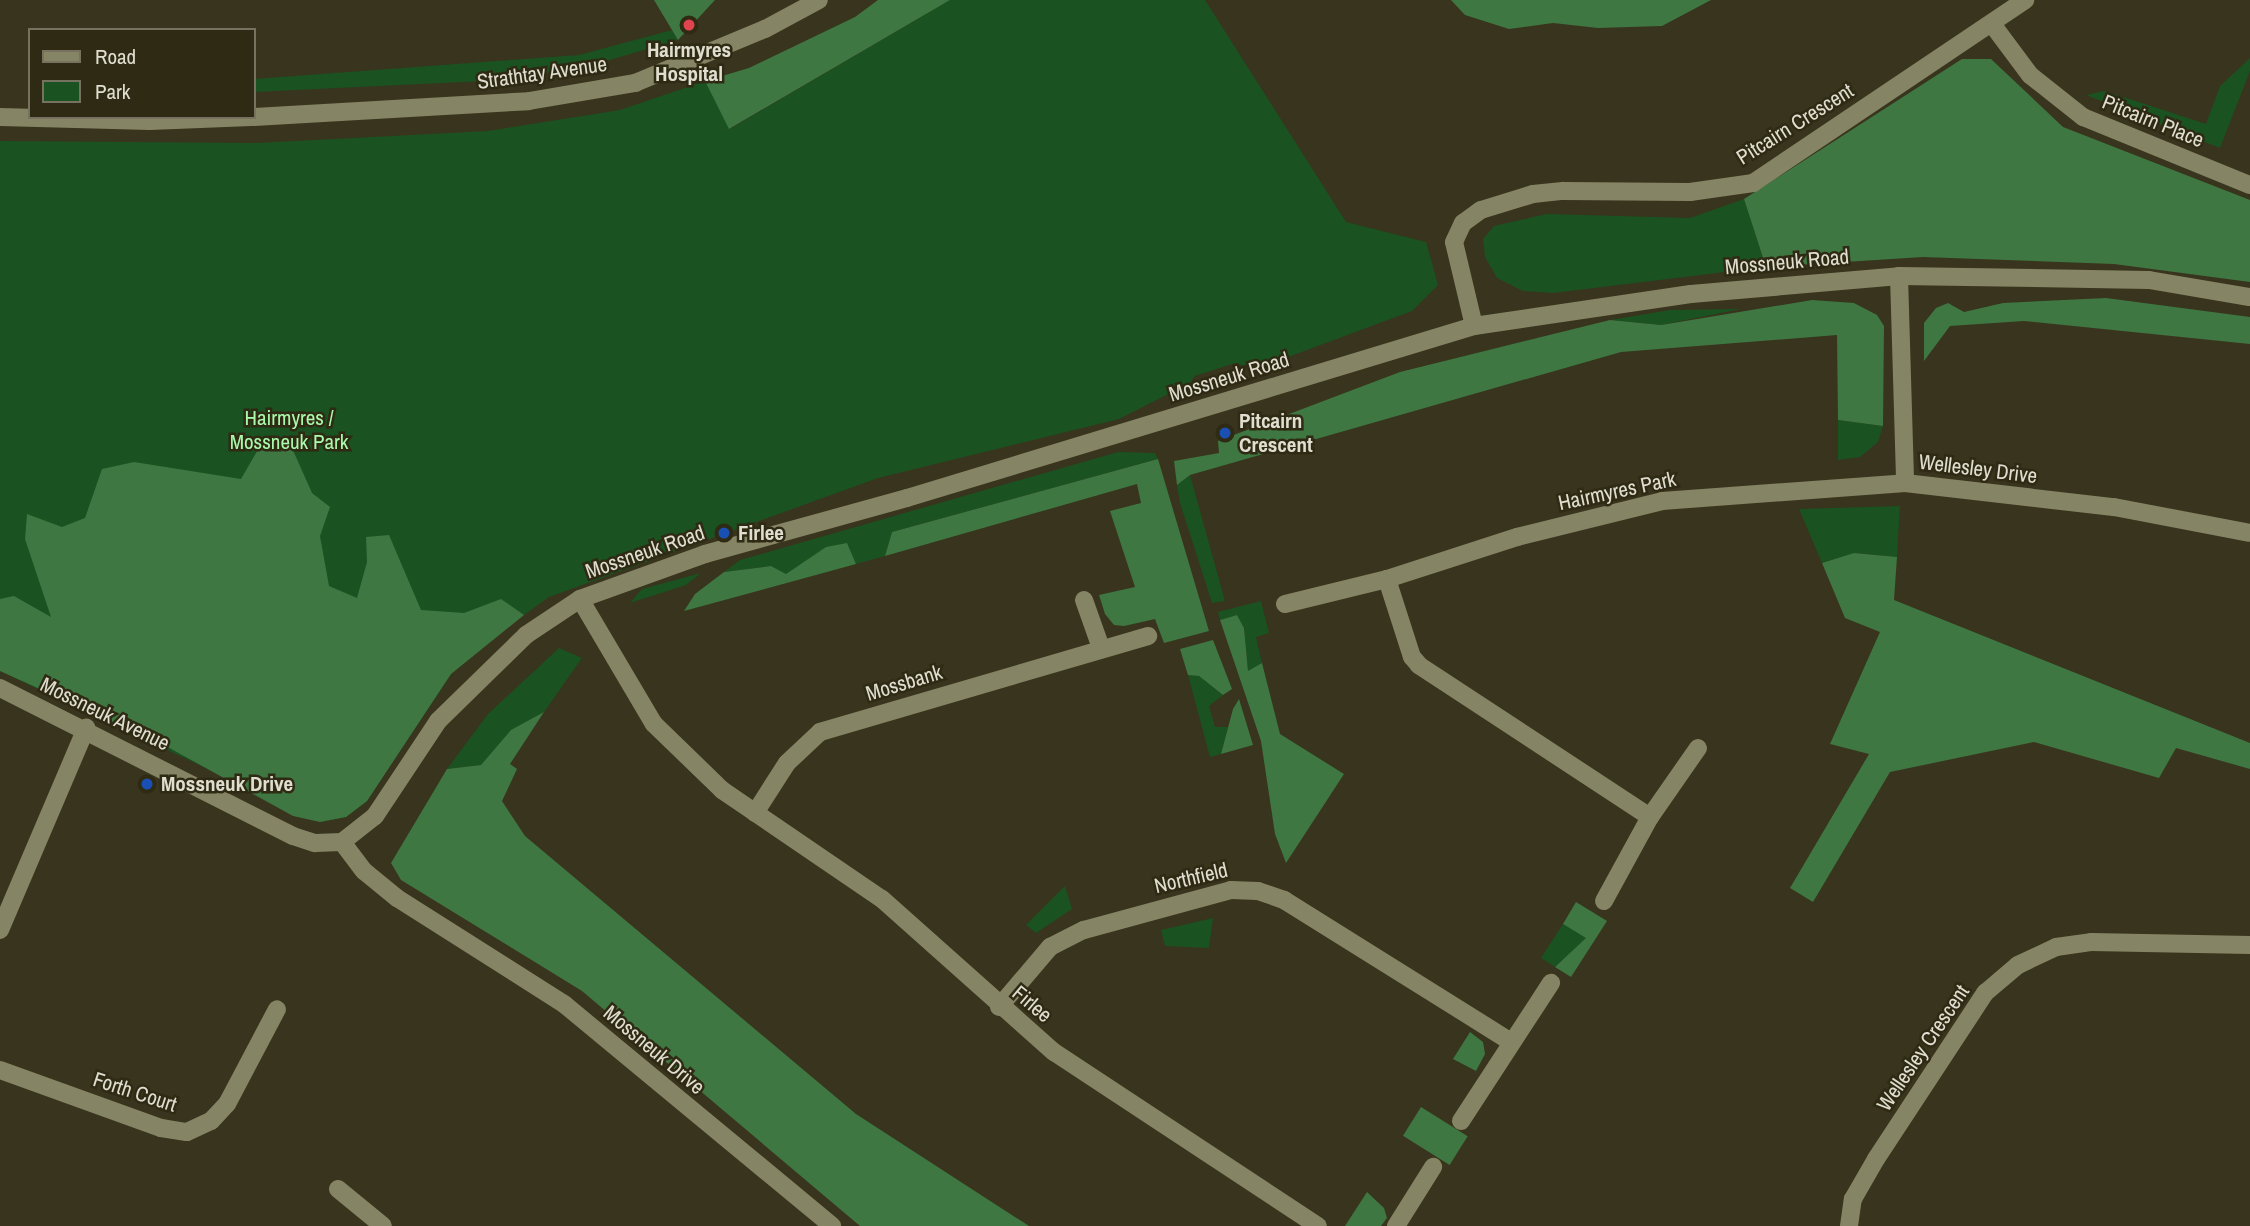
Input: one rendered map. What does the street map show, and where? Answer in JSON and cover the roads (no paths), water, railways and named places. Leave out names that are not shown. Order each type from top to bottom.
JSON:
[{"type":"street","name":"Strathtay Avenue","points":[[256,117],[529,101],[635,83],[765,29],[820,0]]},
{"type":"street","name":"Pitcairn Crescent","points":[[1474,326],[1454,242],[1463,223],[1481,210],[1533,194],[1563,191],[1690,192],[1753,183],[2025,0]]},
{"type":"street","name":"Pitcairn Place","points":[[1992,24],[2030,75],[2083,117],[2250,185]]},
{"type":"street","name":"Strathtay Avenue","points":[[0,117],[28,118]]},
{"type":"street","name":"Strathtay Avenue","points":[[75,119],[201,119]]},
{"type":"street","name":"Mossneuk Road","points":[[342,842],[375,816],[438,720],[526,635],[580,599],[705,554],[907,498],[1474,326],[1692,293],[1899,276],[2148,280],[2250,297]]},
{"type":"street","name":"Wellesley Drive","points":[[1899,276],[1905,483],[2114,507],[2250,533]]},
{"type":"street","name":"Hairmyres Park","points":[[1285,604],[1387,579],[1517,537],[1662,501],[1905,483]]},
{"type":"street","points":[[1387,579],[1412,657],[1419,665],[1650,817]]},
{"type":"street","name":"Firlee","points":[[580,599],[654,724],[722,790],[882,899],[999,1007],[1054,1052],[1318,1226]]},
{"type":"street","points":[[1084,600],[1101,648]]},
{"type":"street","name":"Mossbank","points":[[755,813],[787,763],[820,733],[1148,636]]},
{"type":"street","name":"Mossneuk Avenue","points":[[0,688],[86,728],[293,836],[315,843],[342,842]]},
{"type":"street","points":[[0,930],[86,728]]},
{"type":"street","points":[[1604,901],[1650,817],[1698,748]]},
{"type":"street","name":"Mossneuk Drive","points":[[342,842],[364,871],[397,898],[564,1004],[832,1226]]},
{"type":"street","name":"Northfield","points":[[999,1007],[1050,947],[1084,930],[1231,890],[1258,891],[1284,900],[1511,1042]]},
{"type":"street","name":"Wellesley Crescent","points":[[1849,1226],[1853,1199],[1876,1159],[1985,993],[2018,965],[2056,947],[2091,942],[2250,945]]},
{"type":"street","points":[[1461,1121],[1551,983]]},
{"type":"street","name":"Forth Court","points":[[0,1070],[161,1128],[187,1132],[211,1121],[227,1104],[277,1009]]},
{"type":"street","points":[[1396,1226],[1433,1167]]},
{"type":"street","points":[[338,1189],[383,1226]]},
{"type":"place","name":"Hairmyres Hospital","points":[[689,25]]},
{"type":"place","name":"Pitcairn Crescent","points":[[1225,433]]},
{"type":"place","name":"Firlee","points":[[724,533]]},
{"type":"place","name":"Mossneuk Drive","points":[[147,784]]},
{"type":"park label","name":"Hairmyres / Mossneuk Park","points":[[289,430]]}]
